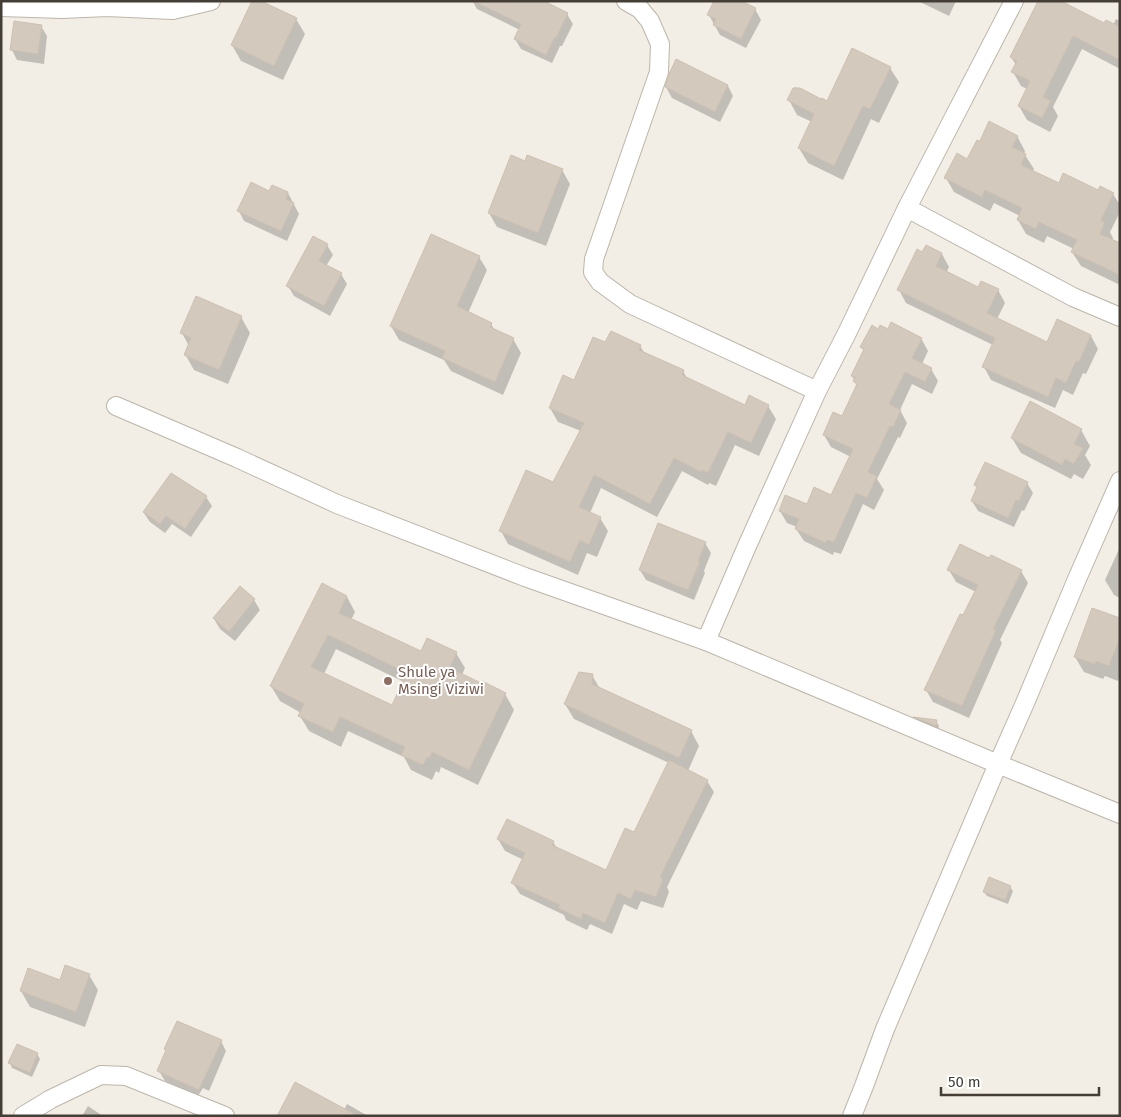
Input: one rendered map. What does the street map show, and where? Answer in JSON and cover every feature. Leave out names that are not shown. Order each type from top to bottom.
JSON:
[{"type":"street","points":[[1,7],[62,9],[107,7],[173,10],[212,1]]},
{"type":"street","points":[[626,1],[640,9],[650,21],[660,44],[659,72],[594,259],[593,272],[600,282],[630,304],[817,391]]},
{"type":"street","points":[[706,641],[817,391],[907,208],[1014,1]]},
{"type":"street","points":[[907,208],[1073,297],[1120,317]]},
{"type":"street","points":[[116,406],[346,507],[525,577],[706,641],[1120,814]]},
{"type":"street","points":[[852,1116],[884,1029],[1025,703],[1076,579],[1120,481]]},
{"type":"street","points":[[23,1116],[51,1099],[101,1075],[126,1076],[224,1116]]},
{"type":"building","points":[[252,1],[261,1],[297,18],[274,66],[231,45]]},
{"type":"building","points":[[473,1],[544,1],[568,13],[546,55],[514,39],[521,24]]},
{"type":"building","points":[[714,1],[741,1],[756,8],[741,39],[713,25],[716,19],[707,15]]},
{"type":"building","points":[[1038,1],[1061,1],[1104,23],[1106,20],[1120,27],[1120,60],[1073,36],[1043,97],[1051,101],[1042,118],[1018,106],[1030,81],[1011,72],[1017,61],[1010,57]]},
{"type":"building","points":[[14,21],[42,25],[38,54],[10,50]]},
{"type":"building","points":[[852,48],[891,67],[870,109],[863,106],[834,166],[798,148],[814,114],[787,100],[793,88],[800,88],[827,101]]},
{"type":"building","points":[[676,59],[728,85],[715,112],[665,87]]},
{"type":"building","points":[[989,121],[1018,136],[1012,147],[1026,154],[1021,165],[1059,183],[1063,173],[1098,190],[1100,186],[1114,193],[1101,220],[1105,222],[1100,234],[1120,243],[1120,275],[1071,252],[1077,240],[1039,222],[1036,229],[1017,220],[1022,208],[985,190],[982,197],[944,178],[957,153],[967,159],[977,140],[980,141]]},
{"type":"building","points":[[511,155],[525,161],[527,155],[563,169],[538,233],[488,213]]},
{"type":"building","points":[[251,182],[269,191],[272,185],[288,192],[286,199],[294,203],[281,231],[237,211]]},
{"type":"building","points":[[431,234],[480,256],[457,306],[492,323],[490,327],[514,338],[495,382],[442,358],[445,351],[390,326]]},
{"type":"building","points":[[313,236],[328,244],[319,261],[342,273],[324,306],[286,286]]},
{"type":"building","points":[[926,245],[942,253],[936,266],[978,287],[981,281],[999,289],[987,313],[1047,342],[1057,319],[1091,335],[1079,362],[1076,361],[1066,383],[1056,378],[1048,397],[982,367],[995,338],[897,290],[917,249],[922,252]]},
{"type":"building","points":[[196,296],[242,316],[219,370],[184,355],[191,338],[180,333]]},
{"type":"building","points":[[891,322],[922,338],[912,358],[932,368],[925,382],[905,372],[889,404],[901,410],[893,427],[890,426],[868,472],[877,476],[867,498],[856,493],[834,542],[827,540],[826,543],[795,529],[799,519],[779,511],[785,495],[807,504],[814,487],[831,495],[853,449],[823,435],[833,412],[842,416],[857,384],[853,381],[855,377],[851,376],[864,349],[860,347],[872,325],[878,329],[880,325],[888,329]]},
{"type":"building","points":[[611,331],[641,345],[639,350],[684,370],[682,375],[745,405],[749,395],[769,405],[751,443],[728,432],[708,473],[702,470],[701,472],[674,458],[650,504],[594,475],[579,507],[601,517],[589,545],[580,540],[570,562],[499,531],[526,470],[553,482],[584,423],[549,408],[563,375],[574,380],[593,337],[605,342]]},
{"type":"building","points":[[1030,401],[1082,429],[1074,444],[1083,448],[1074,464],[1065,459],[1062,465],[1011,438]]},
{"type":"building","points":[[985,462],[1028,482],[1019,501],[1016,500],[1008,518],[971,501],[977,487],[974,485]]},
{"type":"building","points":[[171,473],[207,496],[185,529],[166,516],[160,524],[143,512]]},
{"type":"building","points":[[658,523],[706,542],[688,590],[639,570]]},
{"type":"building","points":[[960,544],[989,558],[991,555],[1022,570],[993,629],[996,630],[962,706],[924,690],[960,614],[963,615],[978,585],[947,570]]},
{"type":"building","points":[[322,583],[347,596],[339,613],[421,651],[427,638],[457,652],[450,668],[506,693],[469,770],[432,752],[430,758],[427,757],[423,765],[401,755],[405,747],[340,717],[333,732],[298,716],[304,704],[270,686]],"holes":[[[328,635],[407,673],[392,705],[311,667]]]},
{"type":"building","points":[[240,586],[255,599],[229,632],[213,618]]},
{"type":"building","points":[[1092,608],[1120,618],[1120,638],[1109,666],[1096,661],[1095,664],[1074,657]]},
{"type":"building","points":[[579,672],[593,674],[592,684],[692,730],[679,758],[564,704]]},
{"type":"building","points":[[913,717],[937,720],[936,726]]},
{"type":"building","points":[[669,760],[708,780],[660,877],[663,879],[656,897],[635,890],[631,899],[618,893],[605,923],[583,913],[581,919],[558,908],[560,905],[511,883],[525,853],[497,839],[507,819],[554,841],[552,845],[606,870],[625,828],[634,832]]},
{"type":"building","points":[[989,877],[1011,886],[1005,900],[983,892]]},
{"type":"building","points":[[65,965],[90,974],[76,1012],[20,991],[28,968],[60,980]]},
{"type":"building","points":[[177,1021],[222,1040],[199,1090],[157,1071],[166,1050],[164,1049]]},
{"type":"building","points":[[17,1044],[38,1053],[30,1073],[8,1063]]},
{"type":"building","points":[[295,1082],[358,1116],[277,1116]]},
{"type":"place","name":"Shule ya Msingi Viziwi","points":[[388,681]]}]
